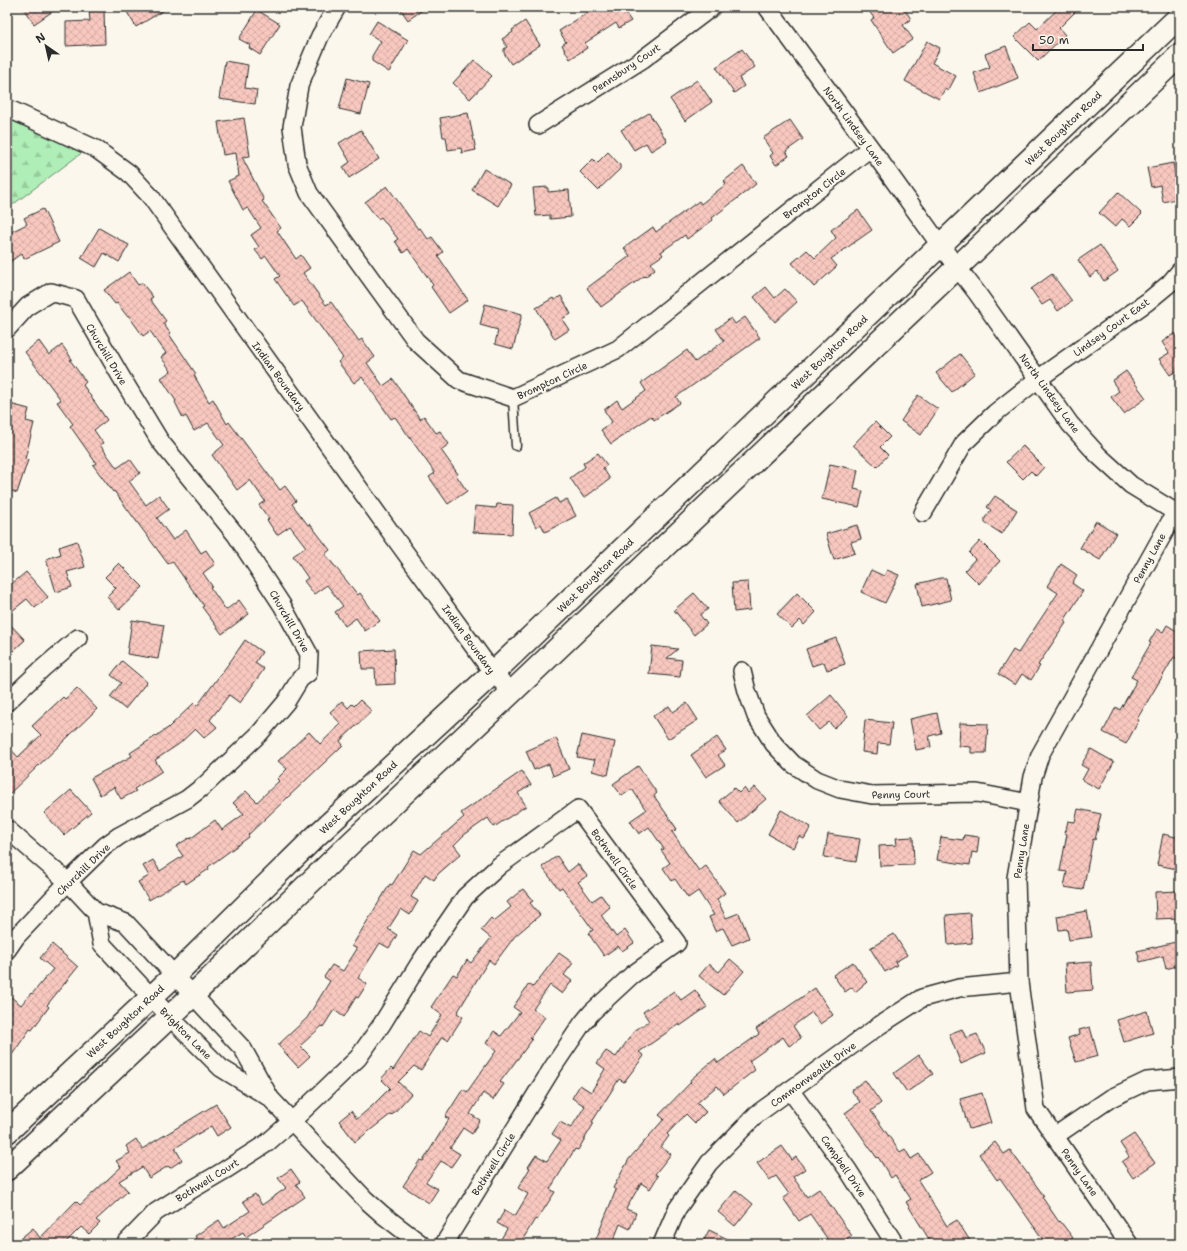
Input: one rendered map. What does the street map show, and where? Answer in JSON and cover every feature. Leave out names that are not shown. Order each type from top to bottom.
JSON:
[{"type":"main road","name":"West Boughton Road","points":[[7,1132],[175,975],[316,836],[493,673],[1180,16]]},
{"type":"main road","points":[[7,1169],[512,692],[1180,56]]},
{"type":"street","name":"Brompton Circle","points":[[337,7],[320,36],[299,86],[292,127],[297,164],[309,193],[416,341],[459,380],[513,398],[618,349],[870,148]]},
{"type":"street","name":"Pennsbury Court","points":[[538,125],[643,59],[712,7]]},
{"type":"street","name":"North Lindsey Lane","points":[[767,7],[940,245],[958,267],[1070,424],[1098,455],[1131,485],[1177,514]]},
{"type":"street","name":"Indian Boundary","points":[[7,108],[96,149],[129,173],[151,197],[493,673],[512,692]]},
{"type":"street","name":"Lindsey Court East","points":[[923,513],[964,443],[995,413],[1038,379],[1147,302],[1170,283],[1180,271]]},
{"type":"street","name":"Churchill Drive","points":[[7,329],[28,306],[51,292],[76,299],[160,441],[236,535],[282,605],[309,654],[308,673],[300,679],[286,702],[259,734],[205,785],[187,798],[105,846],[68,882],[16,937],[7,950]]},
{"type":"street","name":"Penny Lane","points":[[1129,1244],[1036,1109],[1019,982],[1016,878],[1036,766],[1047,741],[1177,514]]},
{"type":"street","points":[[7,702],[78,638]]},
{"type":"street","name":"Penny Court","points":[[742,671],[756,716],[774,744],[793,764],[817,780],[840,789],[872,795],[977,793],[1029,803]]},
{"type":"street","name":"Bothwell Circle","points":[[292,1121],[358,1058],[382,1024],[419,964],[465,897],[500,865],[578,809],[677,943],[632,975],[592,1012],[582,1024],[553,1067],[444,1244]]},
{"type":"street","name":"Brighton Lane","points":[[7,829],[68,882],[96,912],[126,923],[243,1049],[270,1098]]},
{"type":"street","name":"Brighton Lane","points":[[96,912],[102,944],[221,1068],[270,1098],[365,1199],[383,1215],[422,1244]]},
{"type":"street","name":"Commonwealth Drive","points":[[662,1244],[677,1209],[708,1162],[757,1114],[880,1025],[922,998],[959,988],[1019,982]]},
{"type":"street","points":[[1054,1136],[1111,1098],[1147,1082],[1180,1078]]},
{"type":"street","name":"Campbell Drive","points":[[790,1090],[848,1170],[895,1244]]},
{"type":"street","name":"Bothwell Court","points":[[126,1244],[156,1212],[267,1143],[292,1121]]},
{"type":"lane","points":[[513,398],[516,446]]},
{"type":"green space","points":[[7,103],[95,143],[7,209]]},
{"type":"building","points":[[22,7],[59,7],[34,24]]},
{"type":"building","points":[[124,7],[169,7],[136,27]]},
{"type":"building","points":[[399,7],[427,7],[408,20]]},
{"type":"building","points":[[596,7],[621,7],[631,21],[619,28],[616,23],[585,43],[587,48],[570,59],[562,45],[566,42],[559,31]]},
{"type":"building","points":[[866,7],[903,7],[911,19],[903,25],[913,39],[893,53],[871,20],[874,18]]},
{"type":"building","points":[[1060,7],[1080,7],[1059,28],[1065,35],[1038,61],[1014,37],[1030,22],[1037,29]]},
{"type":"building","points":[[89,10],[104,10],[105,44],[66,46],[66,22],[90,21]]},
{"type":"building","points":[[257,10],[280,24],[260,55],[249,48],[250,45],[239,39]]},
{"type":"building","points":[[377,21],[408,40],[389,72],[372,61],[372,56],[381,41],[369,34]]},
{"type":"building","points":[[525,21],[540,45],[511,64],[504,53],[504,49],[507,47],[502,39],[513,32],[512,30]]},
{"type":"building","points":[[927,41],[940,48],[932,63],[956,76],[948,91],[945,89],[939,99],[905,81]]},
{"type":"building","points":[[1006,46],[1018,78],[981,93],[974,73],[990,67],[985,54]]},
{"type":"building","points":[[742,49],[755,67],[739,78],[744,86],[734,93],[716,67]]},
{"type":"building","points":[[474,60],[492,76],[470,99],[453,83]]},
{"type":"building","points":[[225,61],[248,65],[245,88],[257,90],[255,104],[219,99]]},
{"type":"building","points":[[347,78],[369,84],[361,114],[339,109]]},
{"type":"building","points":[[697,80],[712,102],[685,121],[670,99]]},
{"type":"building","points":[[468,113],[476,150],[462,153],[461,148],[448,150],[446,137],[443,137],[440,118]]},
{"type":"building","points":[[649,113],[667,141],[651,151],[646,143],[634,150],[621,130]]},
{"type":"building","points":[[244,118],[250,156],[242,157],[264,200],[262,201],[281,228],[277,231],[296,259],[301,255],[310,268],[303,273],[326,305],[331,302],[359,341],[362,339],[375,357],[367,363],[383,386],[393,379],[420,419],[424,416],[436,433],[440,431],[449,444],[441,450],[458,474],[456,475],[467,491],[448,504],[429,477],[435,473],[395,417],[391,419],[362,377],[354,383],[338,362],[343,358],[302,301],[294,306],[275,279],[280,276],[266,256],[262,259],[255,250],[259,247],[251,235],[261,228],[248,208],[243,210],[228,181],[239,176],[236,153],[223,155],[218,122]]},
{"type":"building","points":[[790,120],[803,139],[786,151],[789,156],[776,165],[770,156],[773,153],[763,138]]},
{"type":"building","points":[[361,130],[379,159],[349,178],[343,167],[350,162],[339,143]]},
{"type":"building","points":[[608,152],[620,165],[620,169],[598,190],[580,172],[593,159],[597,163]]},
{"type":"building","points":[[1173,163],[1180,198],[1163,202],[1160,185],[1151,187],[1147,168]]},
{"type":"building","points":[[743,166],[756,184],[712,218],[713,220],[687,239],[685,235],[661,252],[663,255],[651,263],[655,269],[601,307],[587,288],[630,256],[624,248],[653,227],[656,232],[699,201],[701,204],[726,184],[724,181]]},
{"type":"building","points":[[484,169],[511,185],[498,206],[472,190]]},
{"type":"building","points":[[387,186],[418,229],[420,228],[428,239],[432,237],[443,252],[438,256],[468,300],[449,313],[431,287],[433,285],[408,249],[403,253],[395,241],[398,239],[381,217],[378,219],[365,202]]},
{"type":"building","points":[[548,187],[548,192],[569,190],[571,217],[550,219],[550,215],[536,216],[533,188]]},
{"type":"building","points":[[1118,192],[1142,214],[1130,226],[1122,219],[1115,227],[1099,213]]},
{"type":"building","points":[[43,209],[59,242],[24,259],[22,253],[7,264],[7,234],[27,224],[24,218]]},
{"type":"building","points":[[858,210],[872,230],[831,259],[837,266],[814,287],[792,263],[807,250],[815,258],[836,238],[831,230]]},
{"type":"building","points":[[99,228],[129,245],[119,262],[104,253],[96,267],[81,258]]},
{"type":"building","points":[[1100,245],[1118,271],[1104,281],[1097,271],[1090,277],[1078,260]]},
{"type":"building","points":[[129,272],[138,285],[142,283],[153,297],[150,299],[166,321],[163,323],[196,374],[194,375],[209,402],[213,399],[227,424],[229,422],[280,490],[285,486],[296,501],[292,504],[330,550],[325,554],[358,595],[360,593],[380,621],[365,631],[356,618],[345,626],[335,612],[343,606],[327,585],[314,594],[304,581],[308,578],[293,556],[306,547],[290,526],[277,535],[267,520],[269,519],[259,505],[265,501],[250,480],[237,490],[212,455],[224,445],[208,423],[194,431],[186,416],[183,418],[175,402],[176,401],[161,378],[171,371],[161,357],[166,353],[150,331],[143,336],[128,315],[127,316],[117,303],[115,304],[104,290]]},
{"type":"building","points":[[1052,274],[1072,301],[1058,311],[1050,300],[1042,305],[1031,289]]},
{"type":"building","points":[[766,287],[775,298],[785,289],[797,302],[775,322],[754,297]]},
{"type":"building","points":[[561,296],[571,314],[562,319],[569,330],[555,339],[536,308],[553,298],[554,300]]},
{"type":"building","points":[[485,304],[522,314],[513,349],[495,344],[498,330],[480,325]]},
{"type":"building","points":[[745,317],[760,338],[676,397],[680,403],[654,420],[651,416],[611,444],[601,430],[612,422],[604,410],[617,400],[622,408],[646,391],[641,383],[687,350],[695,362],[724,341],[716,329],[731,318],[735,324]]},
{"type":"building","points":[[1175,333],[1180,340],[1180,369],[1170,375],[1159,359],[1169,353],[1162,342]]},
{"type":"building","points":[[39,341],[49,355],[62,345],[72,359],[70,360],[86,382],[83,385],[107,420],[94,430],[103,443],[100,445],[117,468],[130,459],[140,473],[129,481],[146,505],[159,495],[169,509],[157,518],[173,540],[186,530],[201,553],[206,550],[215,564],[203,573],[212,586],[210,587],[226,610],[239,600],[249,614],[222,634],[202,607],[204,606],[172,561],[168,564],[93,465],[96,463],[70,426],[73,424],[57,402],[61,400],[25,352]]},
{"type":"building","points":[[960,354],[975,373],[952,392],[936,373]]},
{"type":"building","points":[[1126,371],[1146,398],[1124,414],[1111,397],[1119,391],[1112,381]]},
{"type":"building","points":[[918,395],[938,409],[921,435],[901,421]]},
{"type":"building","points":[[10,404],[29,409],[26,421],[34,423],[25,459],[28,460],[17,493],[7,489],[7,416]]},
{"type":"building","points":[[875,422],[890,437],[880,447],[888,455],[877,467],[853,445]]},
{"type":"building","points":[[1023,446],[1044,467],[1036,476],[1031,471],[1023,479],[1006,462]]},
{"type":"building","points":[[598,453],[607,465],[603,468],[610,479],[584,498],[570,478],[585,467],[583,463]]},
{"type":"building","points":[[830,464],[858,470],[854,489],[863,491],[859,507],[822,499]]},
{"type":"building","points":[[995,496],[1017,510],[1002,534],[985,523],[985,518],[991,510],[987,507]]},
{"type":"building","points":[[556,498],[559,503],[567,499],[576,516],[545,532],[541,524],[536,527],[529,513]]},
{"type":"building","points":[[497,504],[513,505],[512,534],[473,532],[475,506],[496,508]]},
{"type":"building","points":[[1096,521],[1116,533],[1100,560],[1080,548]]},
{"type":"building","points":[[857,525],[861,539],[851,542],[855,553],[834,560],[826,534]]},
{"type":"building","points":[[77,541],[85,567],[67,572],[72,587],[56,592],[46,559],[61,554],[59,547]]},
{"type":"building","points":[[980,541],[1000,561],[979,584],[965,570],[975,559],[969,553]]},
{"type":"building","points":[[119,563],[143,587],[119,610],[107,597],[116,588],[105,577]]},
{"type":"building","points":[[1061,564],[1077,575],[1072,583],[1083,591],[1064,621],[1066,623],[1038,665],[1040,666],[1031,680],[1022,674],[1015,685],[998,674],[1013,650],[1018,653],[1058,593],[1047,586]]},
{"type":"building","points":[[871,570],[884,576],[887,570],[899,575],[885,603],[861,592]]},
{"type":"building","points":[[26,572],[48,597],[35,608],[27,599],[7,615],[7,588]]},
{"type":"building","points":[[946,578],[951,600],[922,607],[917,584]]},
{"type":"building","points":[[748,582],[750,610],[734,612],[732,583]]},
{"type":"building","points":[[694,593],[708,609],[700,615],[707,624],[694,635],[674,610]]},
{"type":"building","points":[[797,593],[816,612],[804,625],[800,620],[792,628],[777,614]]},
{"type":"building","points":[[132,620],[164,625],[158,659],[127,654]]},
{"type":"building","points":[[7,621],[25,640],[13,651],[7,645]]},
{"type":"building","points":[[1167,625],[1180,633],[1180,661],[1174,657],[1137,719],[1139,720],[1126,744],[1103,732],[1116,707],[1120,710],[1137,680],[1131,677],[1151,643],[1149,642],[1157,629],[1163,632]]},
{"type":"building","points":[[836,638],[845,664],[827,670],[824,662],[812,666],[806,649]]},
{"type":"building","points":[[245,640],[262,652],[255,663],[264,669],[240,703],[229,695],[210,720],[217,727],[204,738],[195,729],[179,744],[155,760],[162,771],[134,789],[136,791],[121,799],[114,787],[100,795],[91,778],[132,756],[130,753],[168,728],[194,703],[197,706]]},
{"type":"building","points":[[652,646],[678,649],[667,658],[682,660],[680,677],[649,674]]},
{"type":"building","points":[[394,649],[395,684],[376,685],[375,669],[362,669],[361,651]]},
{"type":"building","points":[[122,661],[147,682],[125,709],[110,697],[121,683],[111,675]]},
{"type":"building","points":[[77,688],[97,709],[7,796],[7,745],[18,757],[41,735],[32,726],[63,697],[65,699]]},
{"type":"building","points":[[831,695],[848,716],[834,728],[829,722],[819,730],[807,716]]},
{"type":"building","points":[[360,700],[372,711],[340,741],[343,745],[248,835],[249,837],[208,867],[209,869],[186,884],[183,880],[149,900],[138,882],[149,876],[143,866],[153,860],[160,871],[183,856],[176,846],[189,838],[190,839],[215,820],[222,830],[244,814],[233,803],[246,791],[257,802],[279,781],[277,779],[287,769],[278,761],[309,732],[320,744],[341,724],[330,712],[342,701],[348,708],[352,704],[354,706]]},
{"type":"building","points":[[687,703],[698,720],[668,739],[653,716],[669,706],[673,712]]},
{"type":"building","points":[[937,713],[941,733],[929,736],[931,747],[916,750],[910,719]]},
{"type":"building","points":[[865,720],[892,723],[889,744],[878,743],[877,754],[862,752]]},
{"type":"building","points":[[960,723],[988,724],[986,753],[971,753],[971,747],[959,746]]},
{"type":"building","points":[[582,735],[615,742],[608,775],[592,771],[595,759],[592,760],[577,757]]},
{"type":"building","points":[[717,737],[726,750],[718,755],[725,765],[706,777],[691,755]]},
{"type":"building","points":[[556,738],[569,769],[553,776],[549,764],[534,770],[526,751]]},
{"type":"building","points":[[1091,749],[1114,762],[1099,789],[1082,780],[1088,769],[1081,765]]},
{"type":"building","points":[[638,766],[657,793],[654,796],[677,829],[672,832],[699,871],[706,866],[725,893],[717,899],[726,918],[739,913],[749,938],[732,945],[723,928],[715,931],[709,917],[714,915],[698,891],[688,898],[675,879],[672,881],[663,868],[670,863],[661,850],[664,849],[649,827],[639,834],[630,821],[646,810],[632,789],[622,796],[613,784]]},
{"type":"building","points":[[522,771],[531,785],[518,793],[526,806],[494,827],[488,818],[464,835],[454,845],[461,854],[438,874],[434,880],[425,874],[411,897],[418,901],[410,915],[401,909],[388,929],[397,935],[389,948],[380,943],[358,978],[367,984],[358,998],[356,997],[344,1017],[334,1010],[323,1027],[322,1026],[300,1046],[310,1056],[298,1067],[278,1045],[307,1018],[330,981],[324,977],[332,965],[343,971],[357,949],[352,946],[390,884],[392,885],[414,850],[421,854],[464,817],[461,813]]},
{"type":"building","points":[[755,787],[766,799],[738,823],[719,801],[734,788],[739,793],[744,788],[748,793]]},
{"type":"building","points":[[71,790],[91,812],[64,835],[44,813]]},
{"type":"building","points":[[1078,809],[1101,814],[1095,840],[1093,839],[1083,890],[1064,887],[1067,872],[1060,871],[1068,821],[1075,822]]},
{"type":"building","points":[[781,810],[811,827],[804,839],[799,836],[793,848],[768,834]]},
{"type":"building","points":[[828,834],[860,839],[856,862],[824,857]]},
{"type":"building","points":[[1163,834],[1180,838],[1180,854],[1177,869],[1157,865]]},
{"type":"building","points":[[964,835],[979,837],[977,853],[972,852],[970,865],[937,860],[941,837],[963,840]]},
{"type":"building","points":[[913,837],[914,865],[880,866],[879,846],[897,845],[896,838]]},
{"type":"building","points":[[557,856],[568,872],[578,864],[587,876],[578,882],[592,901],[601,895],[610,907],[601,915],[616,937],[625,930],[634,943],[622,951],[618,946],[604,956],[588,933],[593,930],[562,887],[559,889],[542,867]]},
{"type":"building","points":[[523,889],[533,901],[530,903],[540,915],[515,936],[494,964],[489,960],[457,1013],[463,1017],[448,1040],[442,1037],[421,1070],[414,1066],[398,1082],[411,1094],[392,1115],[391,1114],[355,1142],[339,1121],[351,1111],[357,1119],[390,1088],[381,1079],[391,1068],[393,1070],[419,1031],[428,1037],[442,1015],[431,1007],[453,974],[457,976],[467,960],[471,963],[491,938],[481,930],[491,918],[494,921],[511,907],[507,902]]},
{"type":"building","points":[[1179,891],[1180,918],[1156,919],[1155,892]]},
{"type":"building","points":[[1087,911],[1092,937],[1069,940],[1067,929],[1059,930],[1057,916]]},
{"type":"building","points":[[970,913],[972,943],[948,945],[946,915]]},
{"type":"building","points":[[894,934],[907,955],[895,962],[897,965],[885,972],[870,948]]},
{"type":"building","points":[[1180,941],[1180,965],[1166,969],[1163,956],[1140,962],[1137,951]]},
{"type":"building","points":[[52,944],[78,967],[47,1005],[49,1007],[32,1030],[30,1029],[7,1062],[7,994],[21,1005],[31,993],[32,994],[53,969],[40,958]]},
{"type":"building","points":[[559,953],[573,963],[564,975],[572,981],[562,994],[550,985],[533,1009],[545,1017],[530,1038],[532,1040],[500,1082],[504,1084],[493,1100],[483,1093],[470,1114],[480,1120],[472,1134],[463,1128],[450,1148],[460,1154],[451,1167],[441,1161],[426,1182],[438,1189],[429,1203],[403,1186],[420,1160],[423,1161],[449,1119],[445,1117],[463,1089],[467,1092],[496,1051],[486,1043],[494,1031],[501,1036],[520,1012],[513,1007],[529,984],[533,987]]},
{"type":"building","points":[[730,959],[744,971],[723,995],[699,976],[709,964],[719,972]]},
{"type":"building","points":[[853,962],[867,982],[855,992],[852,987],[845,992],[833,975]]},
{"type":"building","points":[[1091,962],[1093,990],[1067,992],[1065,964]]},
{"type":"building","points":[[815,988],[833,1015],[820,1024],[812,1012],[793,1026],[801,1038],[789,1046],[783,1037],[749,1061],[755,1070],[724,1094],[717,1086],[697,1103],[706,1112],[695,1123],[686,1114],[667,1134],[669,1136],[661,1147],[671,1154],[655,1174],[658,1176],[650,1189],[641,1183],[626,1209],[636,1213],[630,1229],[620,1224],[612,1244],[594,1244],[616,1190],[613,1188],[629,1159],[664,1119],[659,1115],[691,1082],[690,1080],[715,1059],[718,1063],[759,1034],[756,1029]]},
{"type":"building","points":[[695,990],[707,1007],[680,1026],[679,1024],[639,1052],[644,1056],[624,1082],[619,1079],[592,1122],[594,1123],[578,1150],[575,1149],[550,1189],[555,1192],[537,1220],[535,1219],[520,1244],[498,1244],[507,1229],[497,1223],[505,1210],[515,1216],[528,1194],[518,1188],[530,1168],[528,1167],[536,1155],[547,1161],[561,1140],[552,1134],[560,1122],[571,1128],[585,1106],[572,1098],[580,1085],[591,1092],[605,1069],[597,1063],[606,1051],[616,1057],[634,1031],[649,1021],[643,1012],[674,991],[681,1000]]},
{"type":"building","points":[[1147,1011],[1153,1033],[1124,1042],[1117,1020]]},
{"type":"building","points":[[1090,1027],[1098,1056],[1076,1062],[1068,1038],[1080,1034],[1079,1030]]},
{"type":"building","points":[[962,1029],[966,1038],[977,1034],[986,1053],[961,1064],[949,1034]]},
{"type":"building","points":[[919,1055],[933,1074],[907,1092],[894,1073]]},
{"type":"building","points":[[865,1080],[881,1103],[871,1111],[900,1152],[905,1149],[911,1159],[919,1154],[931,1172],[918,1180],[947,1226],[957,1220],[972,1244],[932,1244],[906,1202],[911,1199],[895,1175],[891,1178],[878,1157],[877,1158],[845,1113],[860,1102],[851,1090]]},
{"type":"building","points":[[982,1093],[991,1123],[969,1129],[960,1099]]},
{"type":"building","points":[[216,1104],[231,1127],[217,1136],[211,1126],[175,1148],[182,1160],[170,1168],[168,1166],[149,1178],[142,1167],[119,1181],[128,1191],[96,1220],[100,1223],[89,1234],[81,1227],[64,1244],[14,1244],[33,1228],[40,1238],[76,1201],[80,1205],[121,1167],[116,1161],[130,1153],[126,1146],[136,1139],[142,1149]]},
{"type":"building","points":[[1134,1134],[1155,1163],[1133,1178],[1122,1162],[1129,1157],[1120,1143]]},
{"type":"building","points":[[995,1142],[1004,1154],[1010,1150],[1044,1196],[1042,1197],[1059,1222],[1060,1221],[1073,1238],[1071,1239],[1075,1244],[1046,1244],[1000,1178],[997,1180],[979,1154]]},
{"type":"building","points":[[782,1146],[792,1160],[796,1157],[805,1169],[793,1177],[807,1197],[819,1189],[852,1236],[840,1244],[831,1244],[810,1214],[799,1221],[783,1198],[789,1194],[776,1176],[769,1180],[757,1163]]},
{"type":"building","points":[[291,1169],[300,1182],[296,1184],[305,1197],[246,1237],[243,1232],[223,1244],[200,1244],[195,1236],[219,1220],[224,1228],[250,1211],[243,1201],[255,1194],[262,1205],[286,1188],[278,1178]]},
{"type":"building","points":[[736,1190],[753,1204],[735,1226],[718,1212]]},
{"type":"building","points":[[709,1230],[738,1244],[702,1244]]}]
